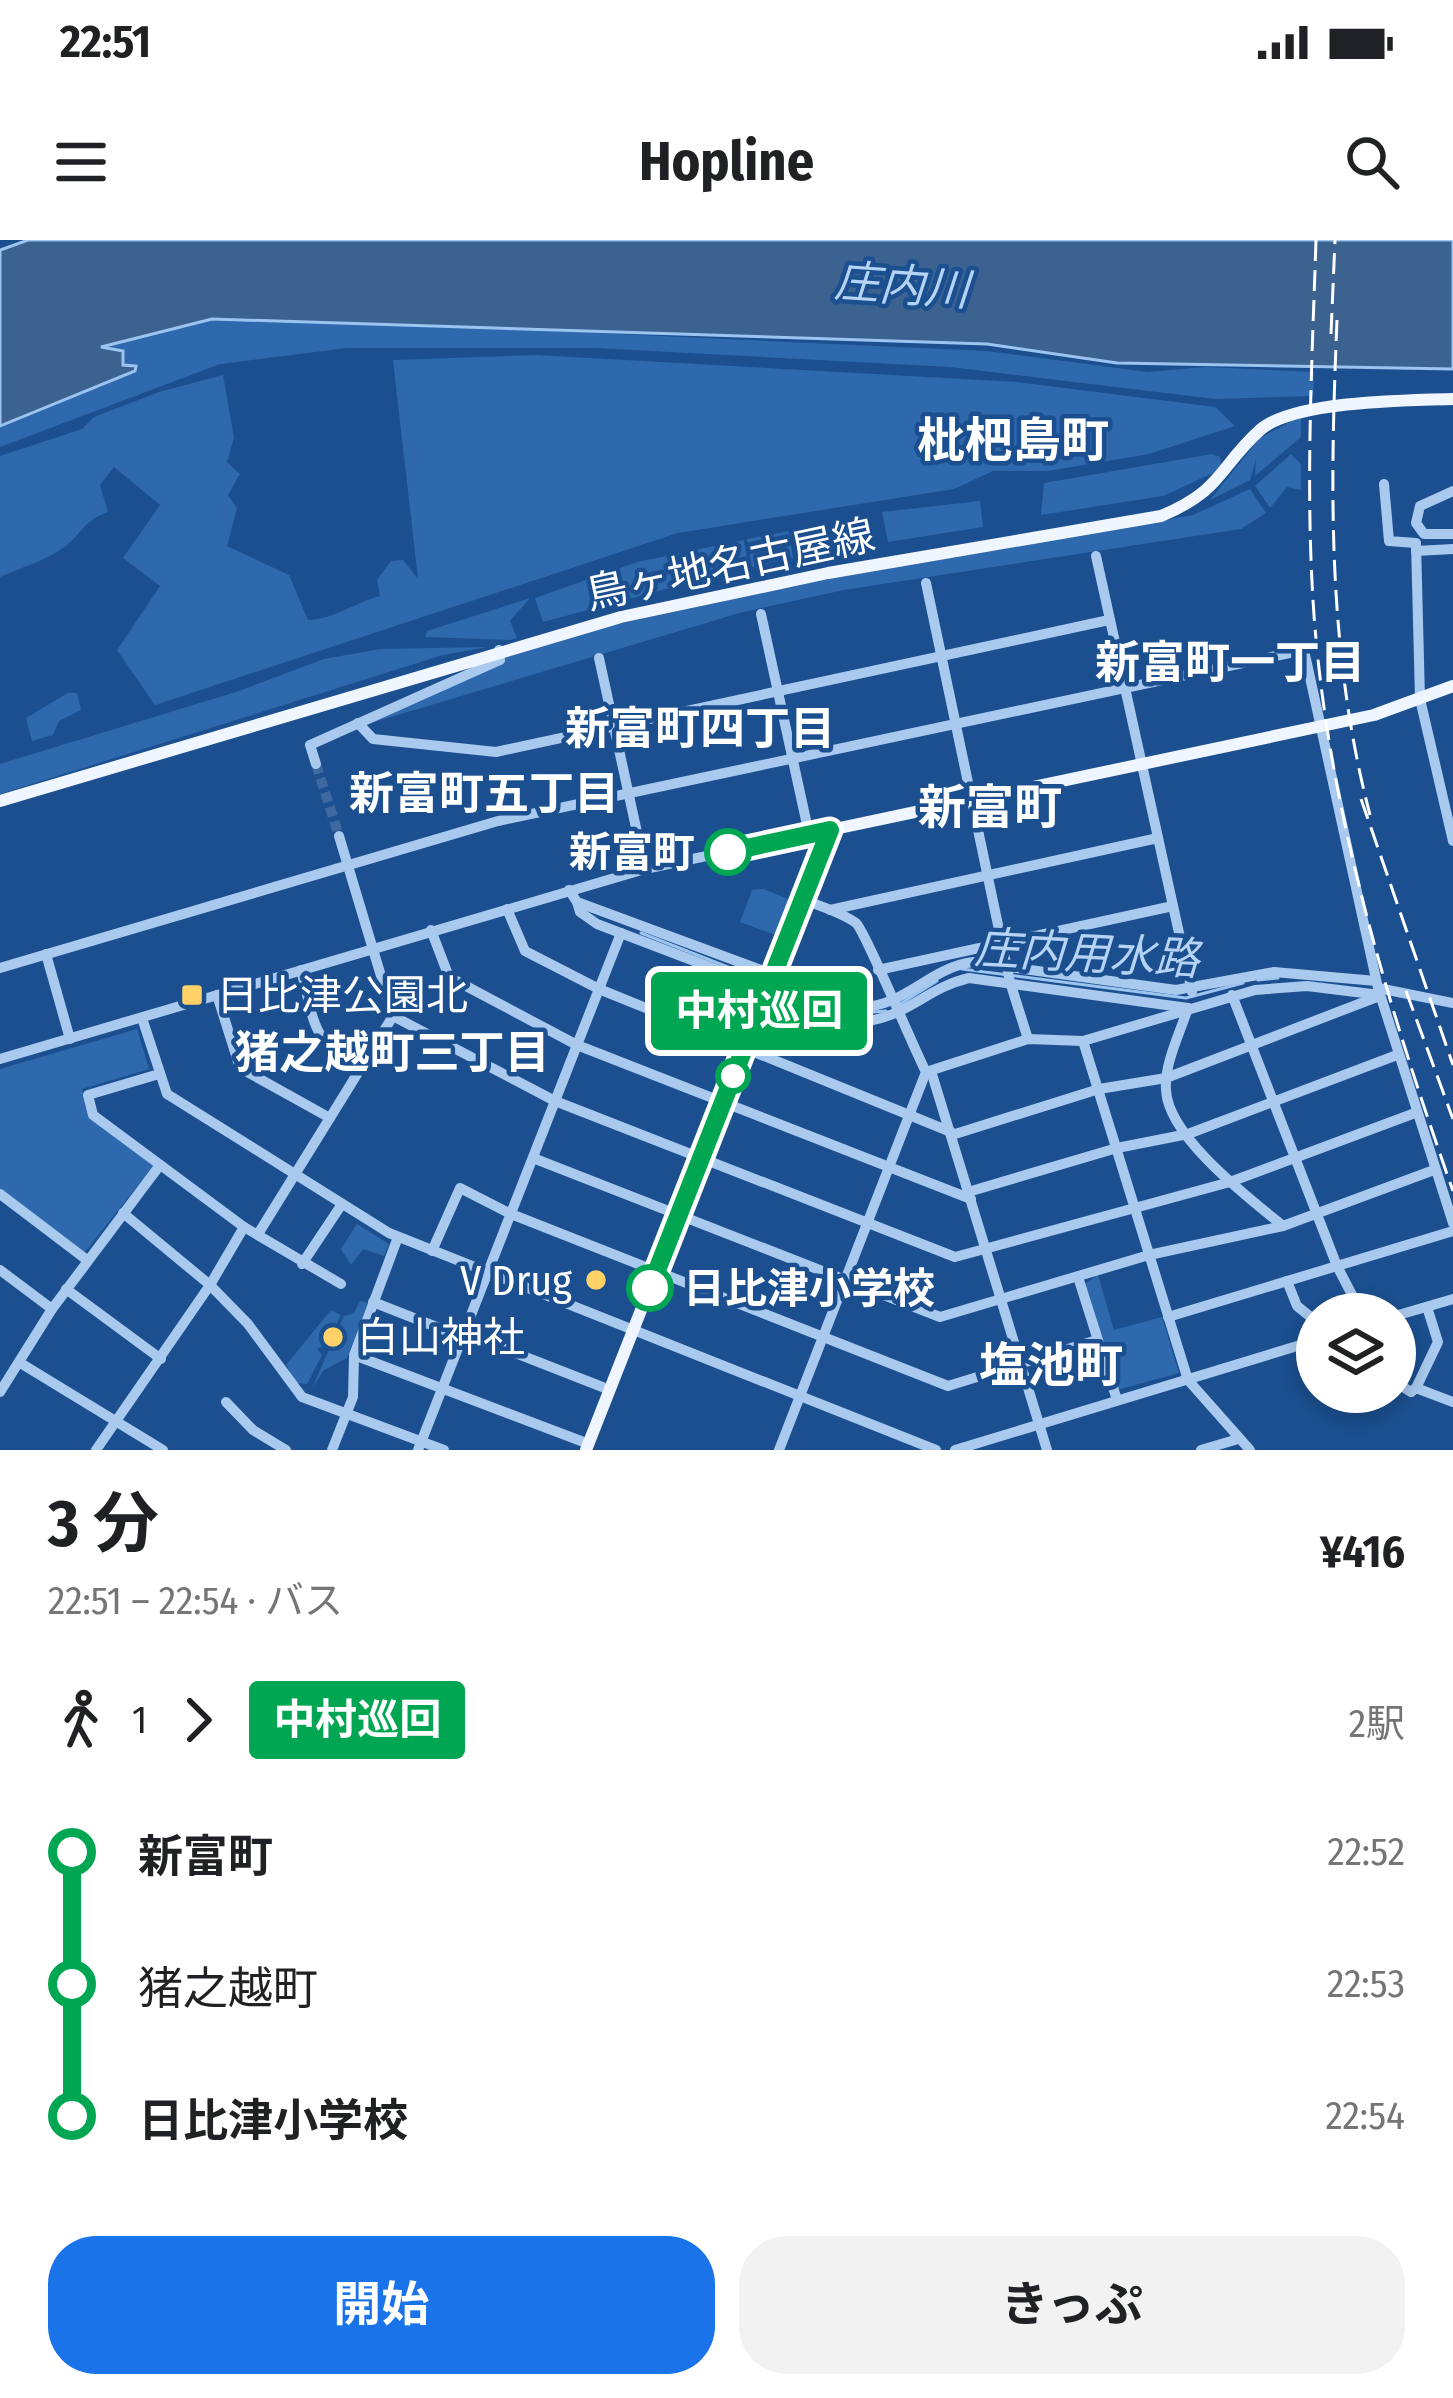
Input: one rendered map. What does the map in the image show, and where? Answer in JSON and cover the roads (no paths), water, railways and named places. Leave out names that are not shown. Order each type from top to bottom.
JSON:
[{"type":"main road","name":"鳥ヶ地名古屋線","points":[[0,801],[499,650],[756,587],[1162,516],[1209,489],[1258,432],[1283,415],[1432,399],[1453,403]]},
{"type":"main road","points":[[587,1447],[830,830],[1318,727],[1453,686]]},
{"type":"street","points":[[1384,484],[1389,541],[1416,543],[1420,699],[1453,841]]},
{"type":"street","points":[[1453,491],[1420,506],[1416,523],[1424,534],[1453,534]]},
{"type":"street","points":[[1416,550],[1453,549]]},
{"type":"street","points":[[1096,556],[1192,999],[1166,1078],[1166,1097],[1188,1134],[1230,1182],[1282,1226]]},
{"type":"street","points":[[926,583],[1003,944],[1028,1039]]},
{"type":"street","points":[[761,614],[809,834]]},
{"type":"street","points":[[358,723],[373,739],[496,752],[1109,620]]},
{"type":"street","points":[[316,764],[310,746],[500,660],[499,650]]},
{"type":"street","points":[[0,968],[498,821],[1304,650],[1378,988],[1453,1227],[1168,1317]]},
{"type":"street","points":[[599,658],[645,869]]},
{"type":"street","points":[[0,1059],[645,869],[830,830]]},
{"type":"street","points":[[339,836],[393,1016],[555,1101],[955,1257],[1230,1182],[1415,1113]]},
{"type":"street","points":[[830,910],[1158,838]]},
{"type":"street","points":[[569,890],[597,924],[769,984],[848,1005],[894,1010],[960,964],[1192,999],[1307,986],[1378,988]]},
{"type":"street","points":[[802,899],[857,924],[894,1010],[928,1071],[1047,1450]]},
{"type":"street","points":[[577,902],[769,984]]},
{"type":"street","points":[[878,970],[1173,906]]},
{"type":"street","points":[[507,908],[525,951],[599,989],[911,1112],[951,1133],[1099,1089],[1166,1078],[1378,988]]},
{"type":"street","points":[[431,931],[449,977],[577,1045],[969,1196],[1117,1148],[1188,1134],[1397,1054]]},
{"type":"street","points":[[420,1446],[621,933]]},
{"type":"street","points":[[46,954],[70,1039]]},
{"type":"street","points":[[302,970],[324,1046],[362,1066]]},
{"type":"street","points":[[779,1450],[928,1071],[1028,1039],[1083,1041],[1274,972],[1453,1003]]},
{"type":"street","points":[[217,995],[240,1068],[330,1118]]},
{"type":"street","points":[[1232,995],[1350,1293]]},
{"type":"street","points":[[258,1234],[393,1016]]},
{"type":"street","points":[[142,1018],[159,1075],[171,1097],[398,1237],[936,1450]]},
{"type":"street","points":[[1083,1041],[1188,1380],[1250,1450]]},
{"type":"street","points":[[159,1075],[88,1095],[93,1115],[244,1226],[341,1285]]},
{"type":"street","points":[[533,1157],[940,1318],[1150,1255],[1282,1226],[1434,1169]]},
{"type":"street","points":[[0,1391],[22,1364],[66,1289],[160,1166]]},
{"type":"street","points":[[432,1251],[460,1188],[511,1214],[948,1386],[1097,1340]]},
{"type":"street","points":[[0,1194],[87,1260]]},
{"type":"street","points":[[302,1264],[342,1204]]},
{"type":"street","points":[[123,1214],[211,1285],[248,1324],[293,1389],[312,1402],[420,1446],[444,1450]]},
{"type":"street","points":[[96,1450],[211,1285],[244,1226]]},
{"type":"street","points":[[332,1450],[348,1414],[354,1355],[398,1237]]},
{"type":"street","points":[[0,1270],[52,1309]]},
{"type":"street","points":[[1078,1277],[1117,1400]]},
{"type":"street","points":[[1287,1281],[1296,1304]]},
{"type":"street","points":[[66,1289],[160,1359]]},
{"type":"street","points":[[1416,1310],[1453,1300]]},
{"type":"street","points":[[374,1302],[610,1390]]},
{"type":"street","points":[[1427,1307],[1438,1342],[1416,1388],[1453,1402]]},
{"type":"street","points":[[955,1450],[1296,1347]]},
{"type":"street","points":[[354,1355],[587,1447]]},
{"type":"street","points":[[22,1364],[163,1450]]},
{"type":"street","points":[[226,1402],[253,1430],[286,1450]]},
{"type":"street","points":[[1201,1450],[1238,1439]]},
{"type":"water","name":"庄内川","points":[[28,240],[1453,240],[1453,369],[1117,363],[987,344],[212,319],[101,347],[123,351],[123,365],[136,366],[135,371],[0,426],[0,250]]},
{"type":"waterway","name":"庄内用水路","points":[[641,933],[761,980]]},
{"type":"waterway","name":"庄内用水路","points":[[962,969],[1186,998],[1243,983]]},
{"type":"waterway","name":"庄内用水路","points":[[1258,980],[1278,978]]},
{"type":"waterway","name":"庄内用水路","points":[[900,1004],[937,981]]},
{"type":"waterway","name":"庄内用水路","points":[[810,999],[858,1013],[886,1011]]},
{"type":"tunnel","points":[[316,764],[339,836]]},
{"type":"railway","points":[[1316,240],[1310,521],[1321,688],[1364,907],[1453,1191]]},
{"type":"railway","points":[[1331,334],[1335,240]]},
{"type":"railway","points":[[1337,320],[1333,507],[1339,631],[1356,754],[1370,815]]},
{"type":"railway","points":[[1361,799],[1453,1065]]},
{"type":"railway","points":[[1406,991],[1453,1119]]},
{"type":"place","name":"新富町","points":[[728,852]]},
{"type":"place","name":"日比津公園北","points":[[192,995]]},
{"type":"place","name":"V Drug","points":[[596,1280]]},
{"type":"place","name":"日比津小学校","points":[[650,1288]]},
{"type":"place","name":"白山神社","points":[[333,1337]]},
{"type":"district","name":"枇杷島町","points":[[1013,440]]},
{"type":"district","name":"新富町一丁目","points":[[1230,662]]},
{"type":"district","name":"新富町四丁目","points":[[700,728]]},
{"type":"district","name":"新富町五丁目","points":[[484,793]]},
{"type":"district","name":"新富町","points":[[990,807]]},
{"type":"district","name":"猪之越町三丁目","points":[[392,1052]]},
{"type":"district","name":"塩池町","points":[[1051,1365]]}]
